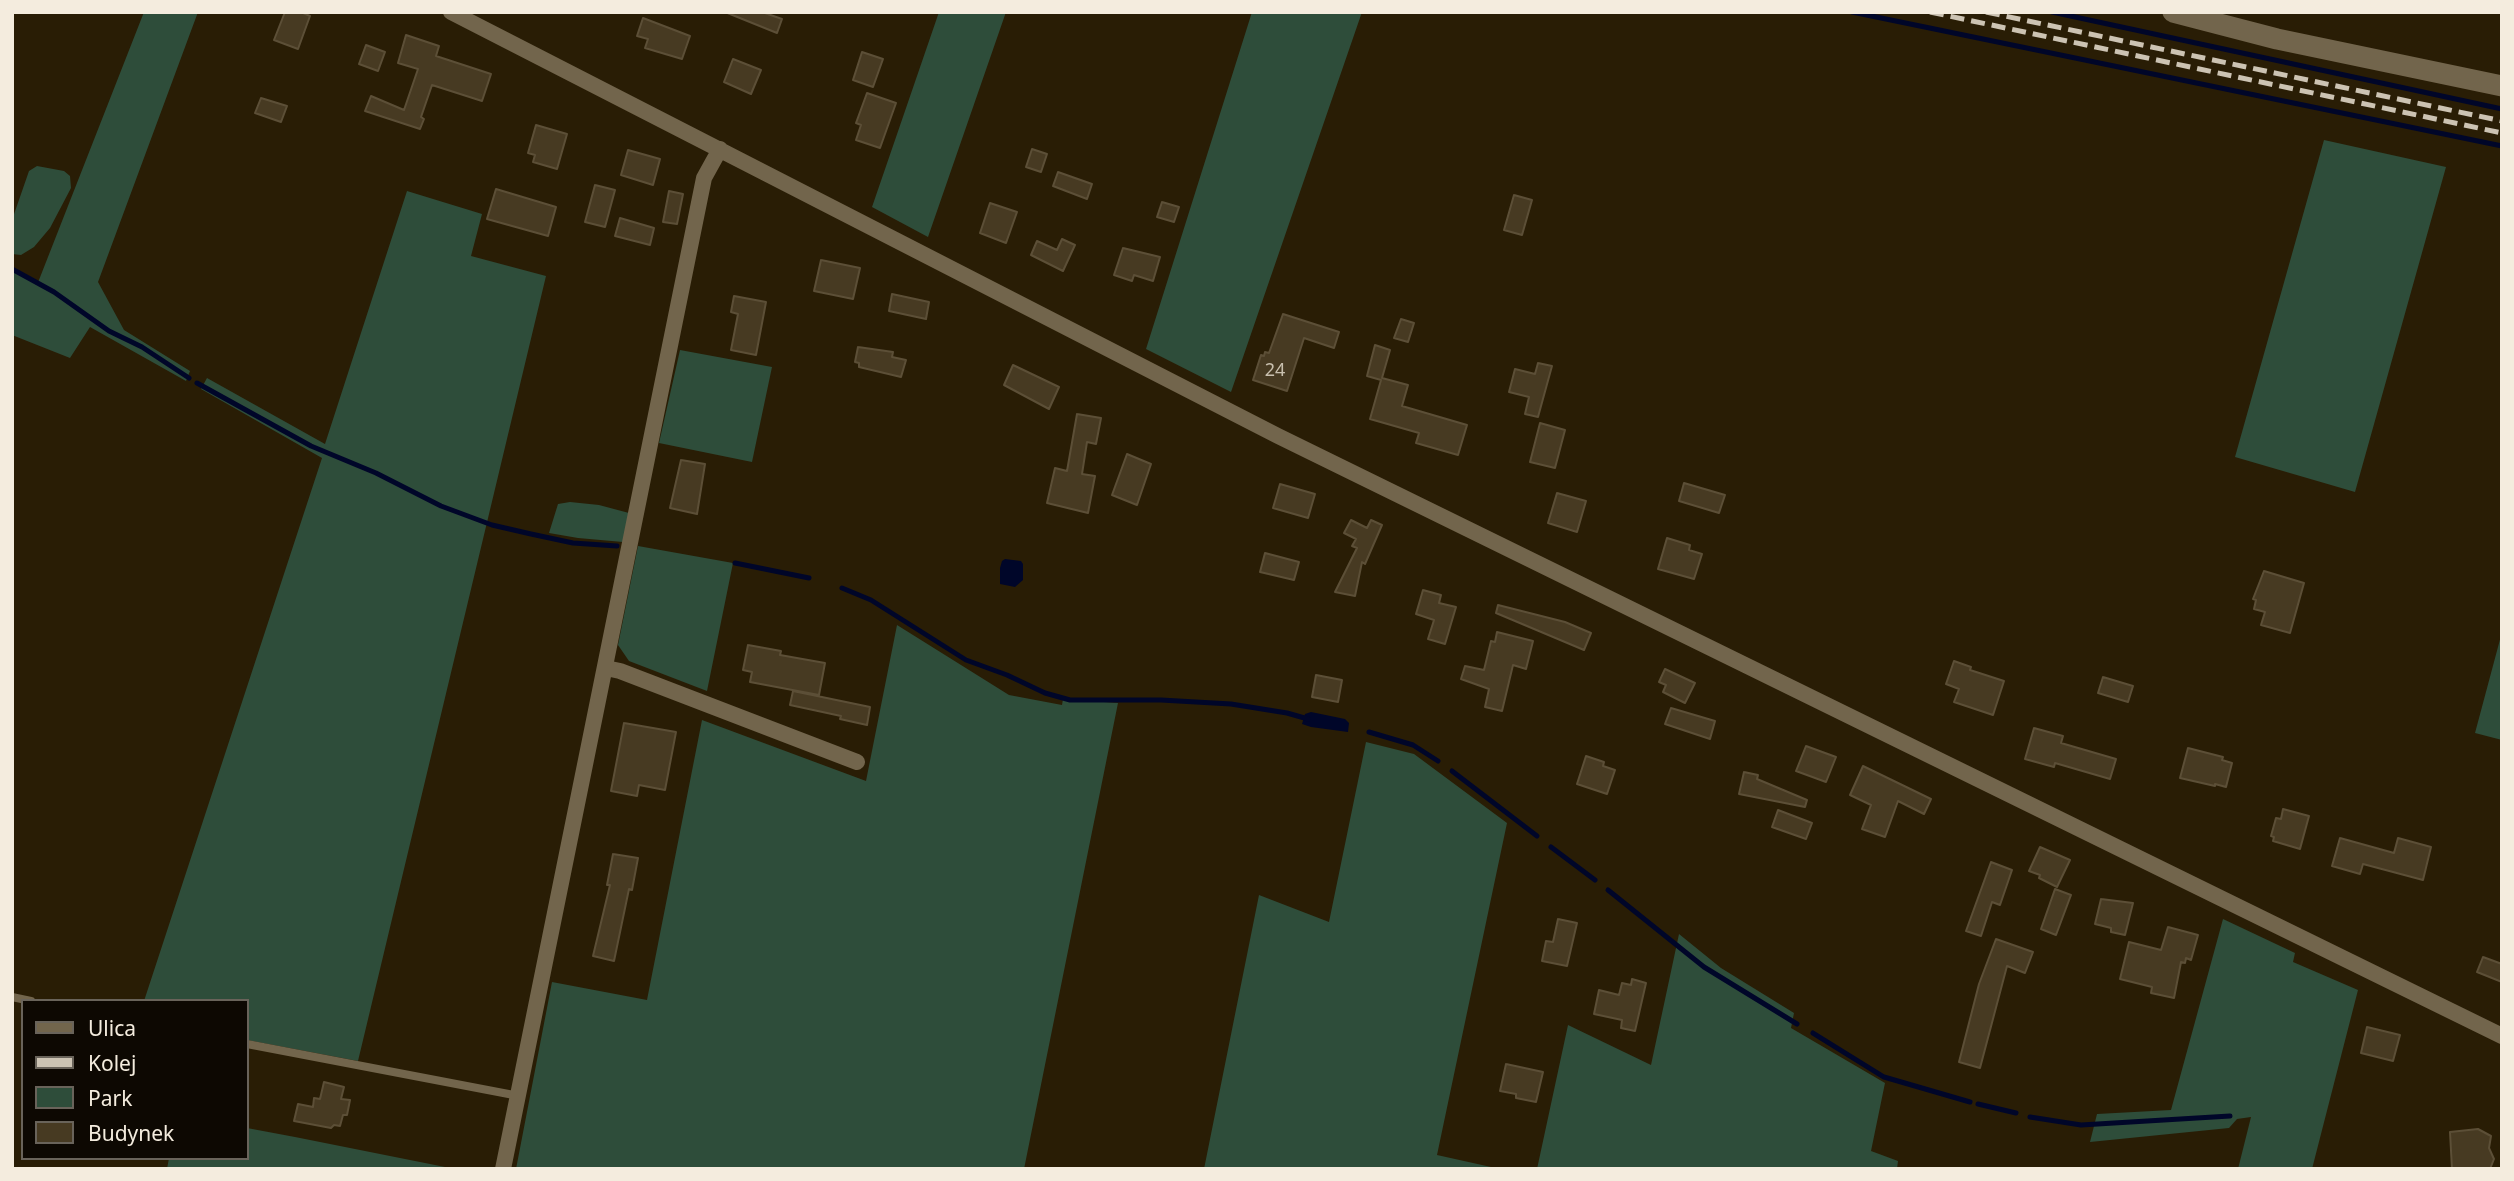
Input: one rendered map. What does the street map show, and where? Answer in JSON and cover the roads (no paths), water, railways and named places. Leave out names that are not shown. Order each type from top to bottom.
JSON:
[{"type":"street","points":[[451,12],[1290,442],[2502,1036]]},
{"type":"street","points":[[2173,12],[2277,39],[2502,86]]},
{"type":"street","points":[[503,1169],[704,178],[720,149]]},
{"type":"street","points":[[606,668],[620,671],[857,762]]},
{"type":"lane","points":[[248,1044],[519,1096]]},
{"type":"water","points":[[1005,559],[1021,561],[1023,564],[1023,580],[1015,587],[1000,584],[1000,568]]},
{"type":"water","points":[[1311,712],[1345,719],[1349,723],[1348,732],[1302,724],[1305,714]]},
{"type":"waterway","points":[[1852,12],[2502,146]]},
{"type":"waterway","points":[[2052,12],[2502,109]]},
{"type":"waterway","points":[[12,269],[54,292],[109,331],[142,347],[189,378]]},
{"type":"waterway","points":[[197,383],[311,446],[376,473],[441,506],[492,525],[531,534],[573,543],[617,546]]},
{"type":"waterway","points":[[735,563],[809,578]]},
{"type":"waterway","points":[[842,588],[871,600],[966,660],[1045,693],[1070,700],[1161,700],[1231,704],[1308,719]]},
{"type":"waterway","points":[[1369,732],[1413,745],[1438,761]]},
{"type":"waterway","points":[[1452,771],[1537,836]]},
{"type":"waterway","points":[[1551,847],[1595,880]]},
{"type":"waterway","points":[[1608,890],[1704,967],[1797,1024]]},
{"type":"waterway","points":[[1813,1033],[1884,1077],[1970,1102]]},
{"type":"waterway","points":[[1978,1104],[2016,1113]]},
{"type":"waterway","points":[[2030,1117],[2081,1125],[2230,1116]]},
{"type":"railway","points":[[1930,12],[2502,133]]},
{"type":"railway","points":[[1986,12],[2502,121]]}]
